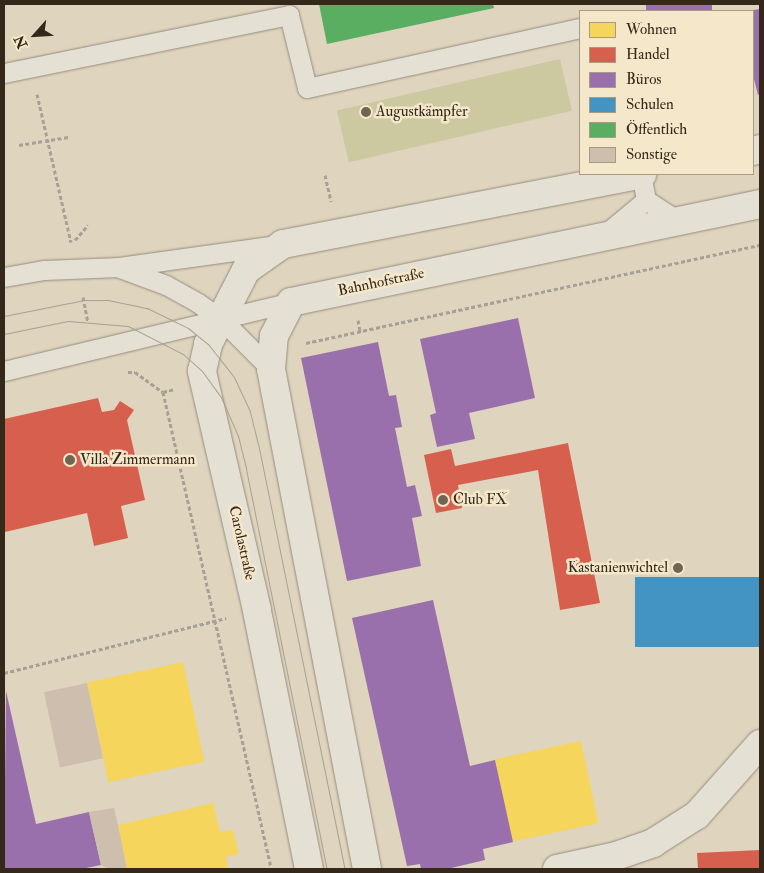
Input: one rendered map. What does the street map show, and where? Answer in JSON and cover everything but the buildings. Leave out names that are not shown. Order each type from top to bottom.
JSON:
[{"type":"main road","points":[[283,244],[636,175]]},
{"type":"main road","name":"Bahnhofstraße","points":[[291,302],[603,235],[760,204]]},
{"type":"main road","name":"Carolastraße","points":[[283,244],[246,270],[208,344],[202,370],[257,610],[309,869]]},
{"type":"main road","points":[[291,302],[274,336],[271,369],[367,869]]},
{"type":"main road","points":[[557,869],[616,856],[652,843],[697,815],[760,746]]},
{"type":"lane","points":[[4,73],[289,15],[307,88],[579,28]]},
{"type":"lane","points":[[641,175],[646,200],[678,221]]},
{"type":"lane","points":[[603,235],[646,200]]},
{"type":"lane","points":[[4,277],[76,268],[119,268],[283,244]]},
{"type":"lane","points":[[119,268],[166,285],[221,319],[271,369]]},
{"type":"lane","name":"Bahnhofstraße","points":[[4,371],[95,351],[291,302]]},
{"type":"path","points":[[31,68],[71,244]]},
{"type":"path","points":[[19,145],[68,137]]},
{"type":"path","points":[[325,175],[332,208]]},
{"type":"path","points":[[300,352],[305,343],[760,245]]},
{"type":"path","points":[[76,268],[95,351]]},
{"type":"path","points":[[163,392],[271,869]]},
{"type":"path","points":[[4,674],[257,610]]},
{"type":"shaded area","points":[[560,59],[572,111],[349,162],[337,111]]},
{"type":"tram line","points":[[4,316],[84,300],[108,300],[147,308],[188,328],[208,344],[234,377],[250,412],[259,448],[345,869]]},
{"type":"tram line","points":[[4,334],[68,321],[128,326],[183,354],[202,371],[221,397],[238,436],[246,469],[327,869]]},
{"type":"place","name":"Augustkämpfer","points":[[366,112]]},
{"type":"place","name":"Villa Zimmermann","points":[[70,460]]},
{"type":"place","name":"Club FX","points":[[443,500]]},
{"type":"place","name":"Kastanienwichtel","points":[[678,568]]}]
